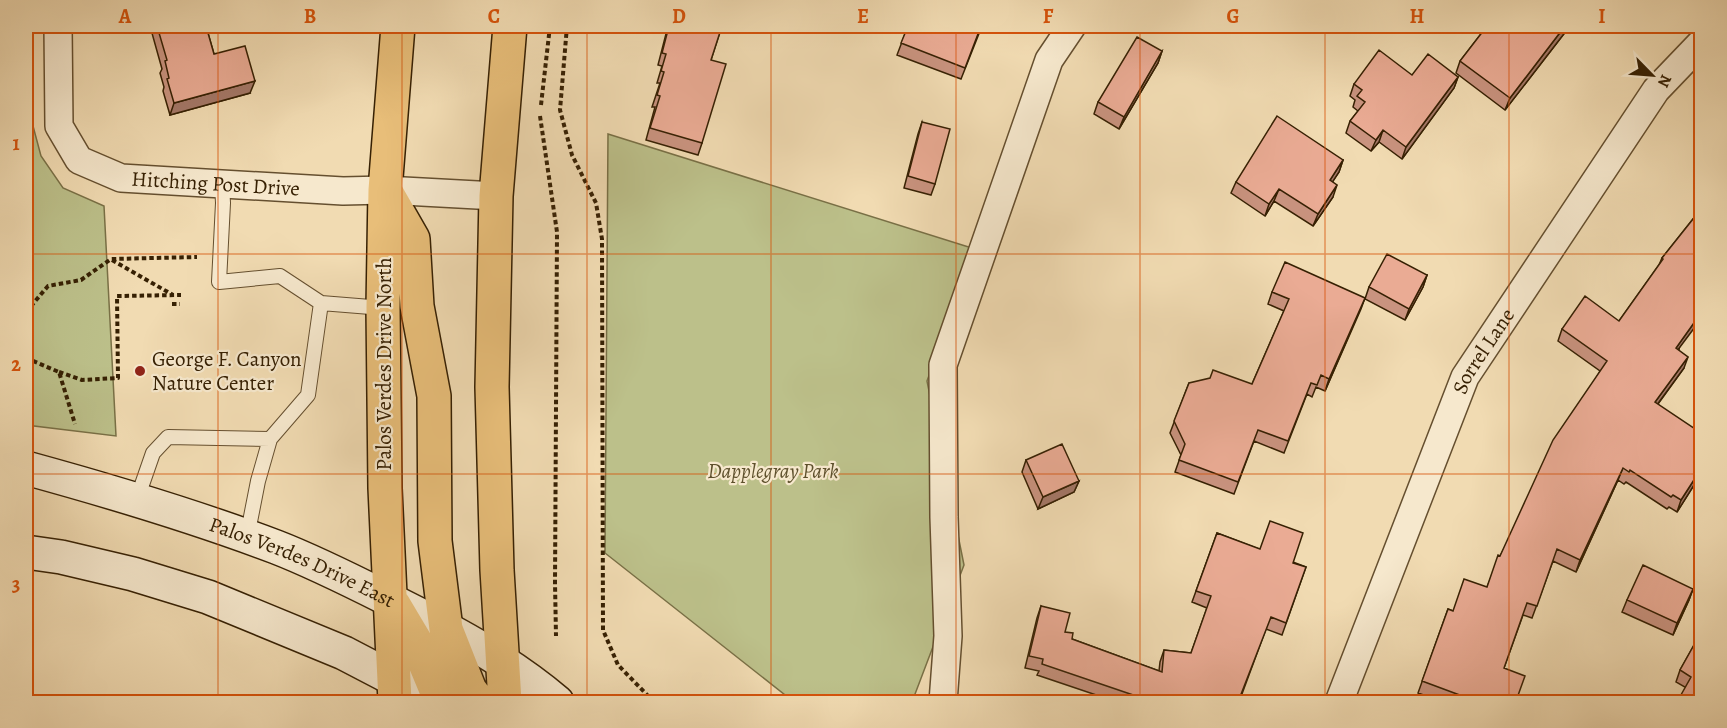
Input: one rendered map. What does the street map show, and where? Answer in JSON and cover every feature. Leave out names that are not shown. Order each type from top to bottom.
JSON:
[{"type":"main road","name":"Palos Verdes Drive North","points":[[395,691],[385,488],[383,308],[385,190],[398,26]]},
{"type":"main road","points":[[505,702],[492,387],[496,196],[510,26]]},
{"type":"main road","points":[[385,190],[413,239],[417,306],[434,396],[435,541],[446,629],[470,690],[480,702]]},
{"type":"main road","name":"Palos Verdes Drive East","points":[[26,468],[137,499],[277,548],[324,568],[446,629],[503,661],[557,702]]},
{"type":"main road","points":[[26,552],[61,557],[133,574],[208,597],[344,653],[395,691],[439,702]]},
{"type":"main road","points":[[391,601],[416,642],[439,702]]},
{"type":"street","name":"Hitching Post Drive","points":[[58,26],[59,126],[79,160],[121,178],[343,191],[385,190],[496,196]]},
{"type":"street","points":[[943,702],[948,636],[944,517],[943,365],[1049,60],[1072,26]]},
{"type":"street","name":"Sorrel Lane","points":[[1340,702],[1465,377],[1656,90],[1701,42]]},
{"type":"lane","points":[[222,184],[219,282],[280,276],[321,303],[383,308]]},
{"type":"lane","points":[[247,537],[258,481],[270,439],[308,395],[321,303]]},
{"type":"lane","points":[[137,499],[153,453],[168,437],[270,439]]},
{"type":"path","points":[[550,26],[540,117],[557,232],[556,636]]},
{"type":"path","points":[[567,26],[560,110],[572,155],[596,203],[602,239],[603,630],[618,664],[654,702]]},
{"type":"path","points":[[26,312],[48,286],[81,280],[111,259],[220,256]]},
{"type":"path","points":[[111,259],[173,296]]},
{"type":"path","points":[[26,358],[82,380],[118,378],[117,296],[181,295]]},
{"type":"path","points":[[172,304],[180,304]]},
{"type":"path","points":[[59,372],[75,424]]},
{"type":"green space","points":[[26,126],[33,126],[41,156],[63,188],[104,206],[116,436],[26,425]]},
{"type":"green space","name":"Dapplegray Park","points":[[608,134],[975,249],[927,381],[964,565],[912,702],[794,702],[605,553]]},
{"type":"building","points":[[157,26],[206,26],[214,54],[245,46],[255,81],[174,103],[167,79],[169,78],[165,61],[167,60]]},
{"type":"building","points":[[669,26],[722,26],[711,60],[726,64],[702,143],[650,128],[660,96],[657,95],[664,72],[661,71],[666,54],[662,53]]},
{"type":"building","points":[[908,26],[981,26],[965,68],[901,43]]},
{"type":"building","points":[[1487,26],[1565,26],[1510,98],[1460,61]]},
{"type":"building","points":[[1137,37],[1162,51],[1124,117],[1098,102]]},
{"type":"building","points":[[1379,50],[1412,75],[1428,54],[1458,77],[1406,147],[1383,130],[1376,140],[1350,121],[1365,102],[1357,96],[1362,90],[1354,84]]},
{"type":"building","points":[[1277,116],[1343,160],[1330,180],[1337,185],[1318,214],[1279,189],[1269,204],[1236,182]]},
{"type":"building","points":[[922,122],[950,129],[935,184],[908,176]]},
{"type":"building","points":[[1701,209],[1701,313],[1676,348],[1688,357],[1655,402],[1701,433],[1701,469],[1681,500],[1673,495],[1671,497],[1630,470],[1629,472],[1623,468],[1580,560],[1557,549],[1537,606],[1527,603],[1504,668],[1525,676],[1516,701],[1521,702],[1463,702],[1465,697],[1422,681],[1448,609],[1453,611],[1464,579],[1487,587],[1498,555],[1500,556],[1553,440],[1607,361],[1562,329],[1585,296],[1619,321],[1662,258]]},
{"type":"building","points":[[1387,254],[1427,275],[1409,309],[1369,287]]},
{"type":"building","points":[[1285,262],[1365,298],[1329,379],[1321,375],[1317,385],[1311,383],[1288,441],[1258,430],[1238,482],[1179,460],[1185,444],[1174,421],[1189,383],[1210,378],[1213,370],[1252,384],[1289,299],[1272,292]]},
{"type":"building","points":[[1062,444],[1079,481],[1043,497],[1026,460]]},
{"type":"building","points":[[1270,521],[1303,533],[1293,563],[1306,567],[1286,623],[1271,617],[1238,702],[1140,702],[1142,698],[1042,664],[1043,659],[1029,656],[1041,606],[1070,613],[1065,632],[1073,633],[1072,639],[1162,672],[1164,650],[1191,653],[1211,596],[1196,591],[1217,533],[1260,549]]},
{"type":"building","points":[[1643,565],[1693,589],[1677,623],[1627,600]]},
{"type":"building","points":[[1694,645],[1701,649],[1701,702],[1677,702],[1691,677],[1680,670]]},
{"type":"place","name":"George F. Canyon Nature Center","points":[[140,371]]}]
